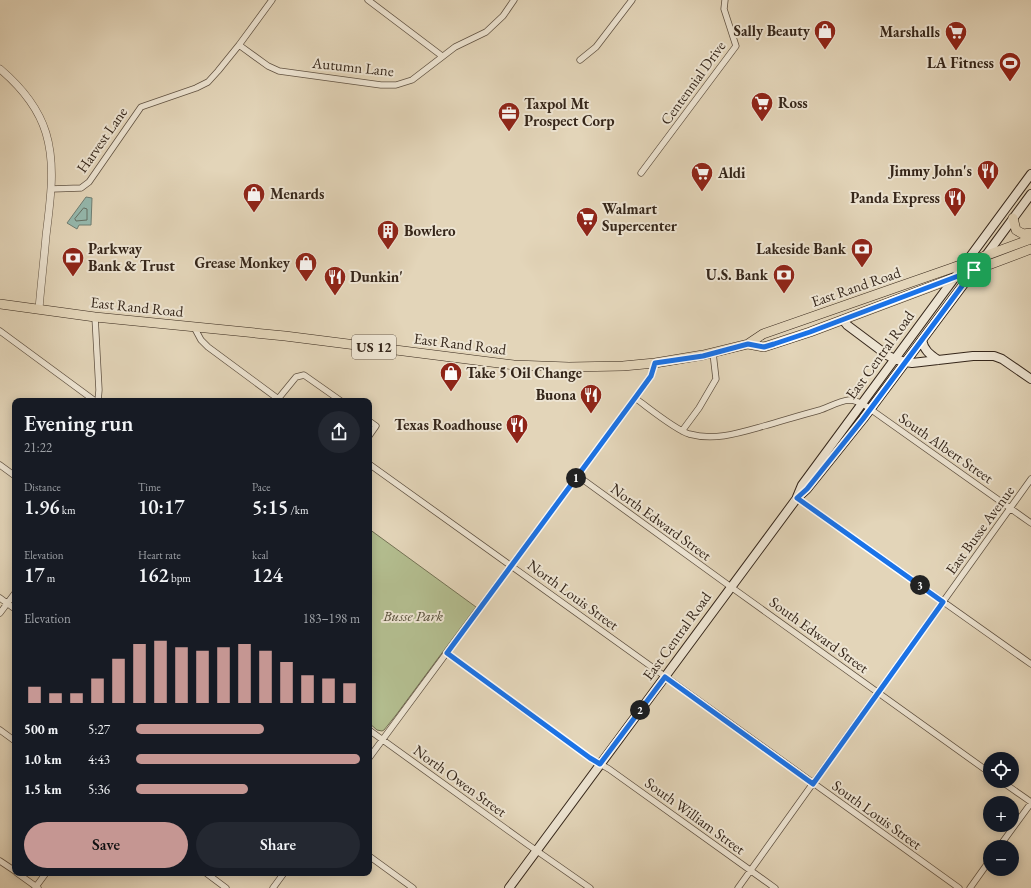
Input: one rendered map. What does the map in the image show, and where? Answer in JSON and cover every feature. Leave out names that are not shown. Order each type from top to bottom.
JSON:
[{"type":"main road","name":"East Central Road","points":[[509,888],[797,498],[807,489],[866,406],[894,359],[1031,174]]},
{"type":"main road","name":"East Central Road","points":[[866,406],[905,363],[1031,194]]},
{"type":"main road","points":[[1013,218],[1016,230],[1023,234],[1031,233]]},
{"type":"main road","name":"US 12","points":[[985,256],[1031,239]]},
{"type":"main road","name":"US 12","points":[[974,270],[1031,249]]},
{"type":"main road","name":"East Rand Road","points":[[0,304],[95,316],[285,336],[514,365],[569,367],[618,366],[655,363],[713,353],[748,344],[763,334],[985,256]]},
{"type":"main road","name":"East Rand Road","points":[[748,344],[764,347],[810,332],[974,270]]},
{"type":"main road","points":[[843,320],[847,325],[894,359],[905,363],[973,356],[994,356],[1002,359],[1031,379]]},
{"type":"main road","points":[[922,340],[925,349],[929,354],[938,360]]},
{"type":"street","name":"Harvest Lane","points":[[51,189],[81,188],[89,182],[140,107],[196,88],[208,82],[239,45],[272,0]]},
{"type":"street","points":[[368,0],[442,56]]},
{"type":"street","name":"Autumn Lane","points":[[239,45],[268,66],[279,71],[381,85],[396,85],[412,80],[455,47],[486,32],[503,16],[514,0]]},
{"type":"street","points":[[580,60],[596,47],[632,0]]},
{"type":"street","name":"Centennial Drive","points":[[641,173],[736,46],[724,9],[725,0]]},
{"type":"street","points":[[0,69],[11,78],[29,100],[40,118],[46,132],[50,152],[51,189],[39,309]]},
{"type":"street","points":[[95,316],[99,386],[97,398]]},
{"type":"street","points":[[194,326],[201,340],[208,347],[277,398]]},
{"type":"street","points":[[0,332],[93,398]]},
{"type":"street","points":[[682,431],[699,408],[716,379],[713,353]]},
{"type":"street","points":[[372,754],[651,376],[655,363]]},
{"type":"street","points":[[281,398],[296,377],[304,375],[337,398]]},
{"type":"street","points":[[635,398],[682,431],[704,437],[730,435],[798,416],[844,401],[852,400],[866,406]]},
{"type":"street","name":"South Albert Street","points":[[866,406],[1031,523]]},
{"type":"street","points":[[372,423],[376,426],[372,432]]},
{"type":"street","points":[[0,465],[12,474]]},
{"type":"street","name":"North Louis Street","points":[[372,466],[665,677]]},
{"type":"street","name":"North Edward Street","points":[[578,476],[731,587]]},
{"type":"street","name":"East Busse Avenue","points":[[738,888],[1031,479]]},
{"type":"street","points":[[797,498],[1031,664]]},
{"type":"street","name":"South Edward Street","points":[[731,587],[983,768]]},
{"type":"street","points":[[0,613],[12,597]]},
{"type":"street","points":[[0,598],[12,607]]},
{"type":"street","name":"South William Street","points":[[447,653],[590,758],[775,888]]},
{"type":"street","name":"South Louis Street","points":[[665,677],[959,888]]},
{"type":"street","points":[[0,730],[12,739]]},
{"type":"street","name":"North Owen Street","points":[[372,732],[590,888]]},
{"type":"street","points":[[1004,840],[1031,803],[1011,788]]},
{"type":"street","points":[[372,858],[413,888]]},
{"type":"street","points":[[0,861],[12,869]]},
{"type":"street","points":[[970,888],[983,870]]},
{"type":"street","points":[[21,876],[36,888],[44,876]]},
{"type":"street","points":[[210,876],[226,888]]},
{"type":"street","points":[[273,888],[282,876]]},
{"type":"green space","name":"Busse Park","points":[[372,531],[476,607],[384,730],[377,730],[372,726]]},
{"type":"water","points":[[86,197],[92,198],[91,225],[79,225],[77,229],[67,223]]},
{"type":"place","name":"Sally Beauty","points":[[825,50]]},
{"type":"place","name":"Marshalls","points":[[956,52]]},
{"type":"place","name":"LA Fitness","points":[[1010,82]]},
{"type":"place","name":"Ross","points":[[762,122]]},
{"type":"place","name":"Taxpol Mt Prospect Corp","points":[[509,132]]},
{"type":"place","name":"Jimmy John's","points":[[988,190]]},
{"type":"place","name":"Aldi","points":[[702,192]]},
{"type":"place","name":"Menards","points":[[254,214]]},
{"type":"place","name":"Panda Express","points":[[955,218]]},
{"type":"place","name":"Walmart Supercenter","points":[[587,238]]},
{"type":"place","name":"Bowlero","points":[[388,250]]},
{"type":"place","name":"Lakeside Bank","points":[[862,268]]},
{"type":"place","name":"Parkway Bank & Trust","points":[[73,278]]},
{"type":"place","name":"Grease Monkey","points":[[306,282]]},
{"type":"place","name":"U.S. Bank","points":[[784,294]]},
{"type":"place","name":"Dunkin'","points":[[335,296]]},
{"type":"place","name":"Take 5 Oil Change","points":[[451,392]]},
{"type":"place","name":"Buona","points":[[591,414]]},
{"type":"place","name":"Texas Roadhouse","points":[[517,444]]},
{"type":"route","points":[[974,270],[863,419],[807,489],[797,498],[943,602],[813,784],[665,677],[600,764],[447,653],[651,376],[655,363],[703,356],[748,344],[764,347],[810,332],[974,270]]}]
